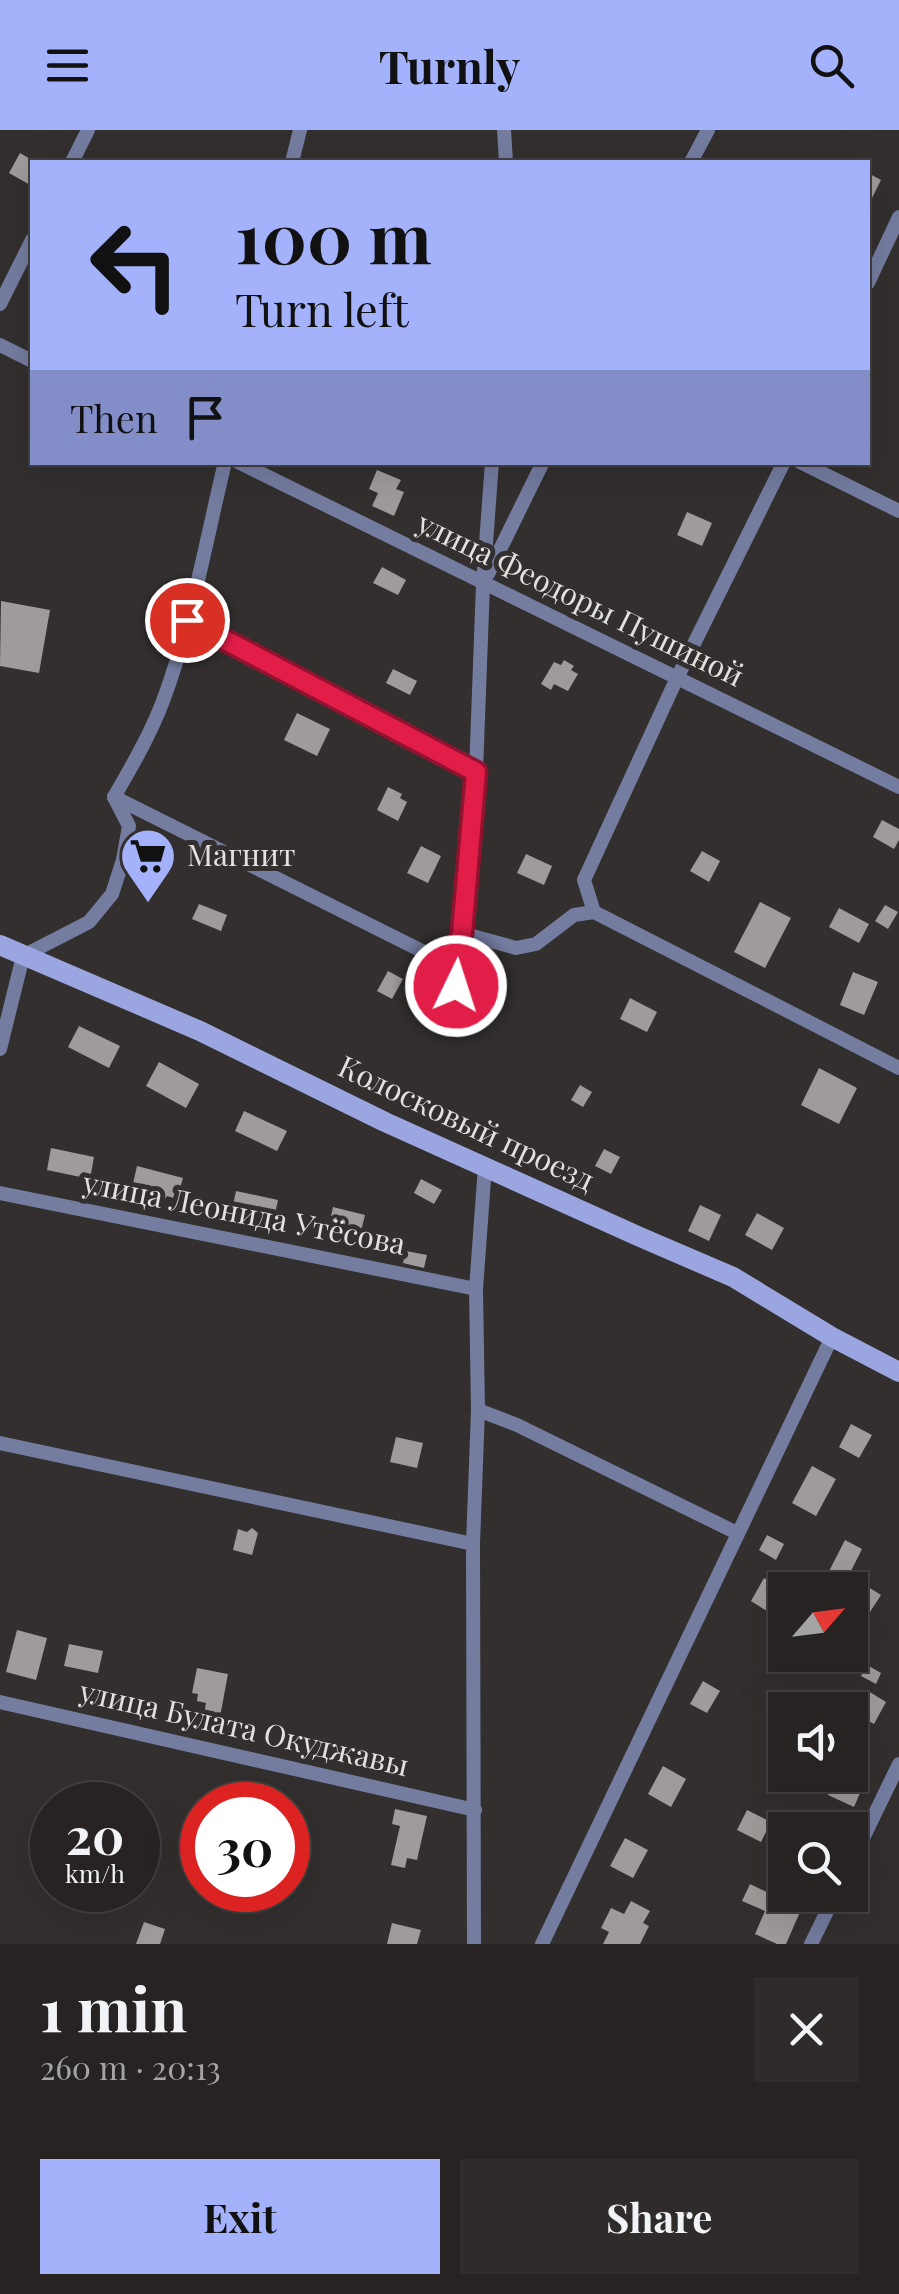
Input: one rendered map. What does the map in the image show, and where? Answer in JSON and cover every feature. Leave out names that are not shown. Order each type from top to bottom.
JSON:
[{"type":"street","points":[[73,160],[88,130]]},
{"type":"street","points":[[292,160],[300,130]]},
{"type":"street","points":[[504,130],[506,160]]},
{"type":"street","points":[[693,160],[708,130]]},
{"type":"street","points":[[870,279],[895,234],[899,217]]},
{"type":"street","points":[[0,304],[30,244]]},
{"type":"street","points":[[0,345],[30,360]]},
{"type":"street","points":[[114,797],[144,746],[164,700],[223,465]]},
{"type":"street","name":"улица Феодоры Пушиной","points":[[244,465],[899,787]]},
{"type":"street","points":[[456,986],[454,956],[462,933],[476,772],[482,584],[492,465]]},
{"type":"street","points":[[482,584],[542,465]]},
{"type":"street","points":[[594,912],[584,880],[677,678],[783,465]]},
{"type":"street","points":[[806,465],[899,511]]},
{"type":"street","points":[[187,620],[476,772]]},
{"type":"street","points":[[0,1049],[23,956],[89,922],[112,894],[129,826],[114,797]]},
{"type":"street","points":[[114,797],[438,959],[454,956]]},
{"type":"street","points":[[462,933],[516,948],[536,944],[574,915],[594,912],[899,1068]]},
{"type":"street","name":"Колосковый проезд","points":[[0,945],[200,1031],[385,1122],[733,1277],[899,1372]]},
{"type":"street","points":[[474,1944],[476,1288],[484,1166]]},
{"type":"street","name":"улица Леонида Утёсова","points":[[0,1193],[476,1288]]},
{"type":"street","points":[[542,1944],[832,1337]]},
{"type":"street","points":[[478,1410],[518,1425],[737,1533]]},
{"type":"street","points":[[0,1443],[473,1544]]},
{"type":"street","name":"улица Булата Окуджавы","points":[[0,1702],[475,1810]]},
{"type":"street","points":[[868,1827],[899,1764]]},
{"type":"street","points":[[811,1944],[827,1912]]},
{"type":"building","points":[[20,153],[32,160],[30,185],[9,173]]},
{"type":"building","points":[[870,174],[881,180],[870,202]]},
{"type":"building","points":[[377,470],[401,480],[396,489],[404,492],[394,516],[372,506],[378,493],[369,489]]},
{"type":"building","points":[[687,512],[712,523],[702,546],[677,535]]},
{"type":"building","points":[[382,567],[406,580],[398,595],[373,583]]},
{"type":"building","points":[[1,601],[50,610],[39,673],[0,666]]},
{"type":"building","points":[[564,660],[578,674],[568,691],[554,684],[551,690],[541,684],[554,662],[561,665]]},
{"type":"building","points":[[393,669],[417,681],[410,695],[386,683]]},
{"type":"building","points":[[297,713],[330,729],[317,756],[284,740]]},
{"type":"building","points":[[388,787],[402,794],[400,798],[407,802],[398,821],[377,810]]},
{"type":"building","points":[[882,820],[899,829],[894,849],[873,837]]},
{"type":"building","points":[[421,846],[441,856],[428,883],[407,873]]},
{"type":"building","points":[[702,851],[720,861],[709,882],[690,871]]},
{"type":"building","points":[[526,854],[552,866],[544,885],[517,873]]},
{"type":"building","points":[[760,902],[791,918],[765,968],[734,952]]},
{"type":"building","points":[[199,904],[227,915],[221,931],[192,919]]},
{"type":"building","points":[[885,905],[898,912],[888,929],[875,921]]},
{"type":"building","points":[[839,908],[869,924],[859,943],[829,927]]},
{"type":"building","points":[[388,971],[403,979],[392,999],[377,991]]},
{"type":"building","points":[[853,972],[878,982],[864,1015],[840,1005]]},
{"type":"building","points":[[630,998],[657,1012],[647,1032],[620,1019]]},
{"type":"building","points":[[79,1026],[120,1046],[109,1068],[68,1047]]},
{"type":"building","points":[[159,1062],[199,1084],[186,1108],[146,1086]]},
{"type":"building","points":[[819,1068],[857,1088],[839,1124],[801,1105]]},
{"type":"building","points":[[580,1085],[592,1092],[583,1107],[571,1100]]},
{"type":"building","points":[[244,1111],[287,1131],[277,1151],[235,1131]]},
{"type":"building","points":[[51,1148],[94,1157],[90,1179],[47,1170]]},
{"type":"building","points":[[604,1149],[620,1157],[611,1174],[595,1166]]},
{"type":"building","points":[[137,1166],[183,1178],[177,1199],[157,1199],[132,1188]]},
{"type":"building","points":[[421,1179],[442,1190],[434,1204],[414,1193]]},
{"type":"building","points":[[236,1191],[278,1200],[273,1223],[231,1214]]},
{"type":"building","points":[[700,1205],[721,1215],[709,1241],[688,1231]]},
{"type":"building","points":[[333,1207],[365,1215],[360,1235],[354,1233],[352,1240],[327,1234]]},
{"type":"building","points":[[757,1213],[784,1228],[772,1250],[745,1235]]},
{"type":"building","points":[[406,1251],[427,1255],[424,1268],[403,1263]]},
{"type":"building","points":[[851,1424],[872,1435],[859,1458],[839,1447]]},
{"type":"building","points":[[396,1437],[423,1443],[417,1468],[390,1462]]},
{"type":"building","points":[[812,1466],[836,1479],[816,1516],[792,1503]]},
{"type":"building","points":[[252,1528],[258,1533],[252,1555],[233,1550],[238,1529],[247,1532]]},
{"type":"building","points":[[767,1535],[784,1544],[776,1560],[759,1550]]},
{"type":"building","points":[[845,1540],[862,1549],[850,1572],[829,1572]]},
{"type":"building","points":[[764,1578],[768,1580],[767,1611],[751,1601]]},
{"type":"building","points":[[868,1587],[881,1595],[868,1611]]},
{"type":"building","points":[[17,1630],[47,1638],[36,1680],[6,1672]]},
{"type":"building","points":[[69,1644],[103,1651],[98,1673],[64,1666]]},
{"type":"building","points":[[868,1666],[881,1673],[876,1684],[861,1676],[868,1672]]},
{"type":"building","points":[[197,1668],[228,1674],[220,1717],[204,1714],[206,1703],[197,1701],[198,1694],[192,1693]]},
{"type":"building","points":[[703,1681],[720,1691],[707,1713],[690,1704]]},
{"type":"building","points":[[867,1692],[886,1702],[874,1724],[868,1721]]},
{"type":"building","points":[[663,1766],[686,1779],[671,1807],[648,1794]]},
{"type":"building","points":[[829,1792],[860,1792],[854,1807],[828,1795]]},
{"type":"building","points":[[395,1809],[427,1816],[417,1860],[407,1858],[405,1868],[391,1865],[400,1826],[392,1824]]},
{"type":"building","points":[[747,1810],[768,1820],[761,1842],[737,1830]]},
{"type":"building","points":[[625,1838],[648,1850],[633,1878],[610,1866]]},
{"type":"building","points":[[750,1884],[768,1893],[768,1912],[800,1912],[786,1944],[755,1934],[765,1911],[742,1901]]},
{"type":"building","points":[[631,1901],[650,1911],[643,1923],[649,1926],[640,1944],[603,1944],[609,1932],[601,1928],[611,1908],[624,1914]]},
{"type":"building","points":[[144,1922],[165,1929],[160,1944],[136,1944]]},
{"type":"building","points":[[392,1923],[421,1930],[417,1944],[387,1944]]},
{"type":"place","name":"Магнит","points":[[148,905]]},
{"type":"route","points":[[187,620],[476,772],[462,933],[454,956],[456,986]]}]
